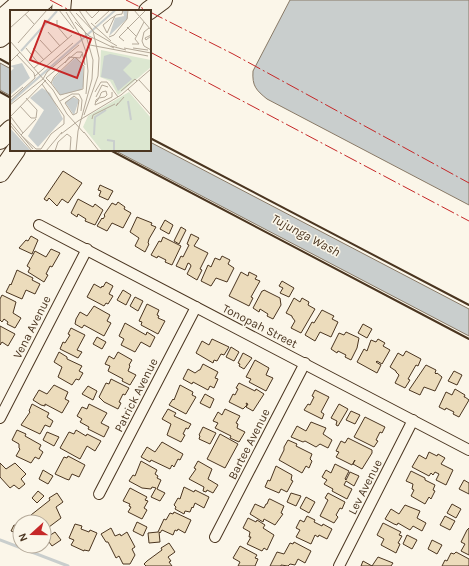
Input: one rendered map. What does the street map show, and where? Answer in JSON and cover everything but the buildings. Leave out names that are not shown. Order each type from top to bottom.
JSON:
[{"type":"highway","points":[[12,10],[24,0]]},
{"type":"highway","points":[[33,10],[45,0]]},
{"type":"highway","points":[[61,10],[62,0]]},
{"type":"highway","points":[[149,10],[163,0]]},
{"type":"highway","points":[[0,20],[10,12]]},
{"type":"highway","points":[[0,38],[10,30]]},
{"type":"highway","points":[[0,140],[10,130]]},
{"type":"highway","points":[[3,169],[15,151]]},
{"type":"street","name":"Tonopah Street","points":[[39,225],[469,450]]},
{"type":"street","name":"Vena Avenue","points":[[0,418],[87,249]]},
{"type":"street","name":"Patrick Avenue","points":[[99,494],[196,307]]},
{"type":"street","name":"Bartee Avenue","points":[[215,537],[305,363]]},
{"type":"street","name":"Lev Avenue","points":[[339,566],[413,420]]},
{"type":"water","points":[[290,0],[469,0],[469,205],[267,99],[257,90],[253,80],[253,71]]},
{"type":"water","points":[[0,63],[10,68],[10,95],[0,90]]},
{"type":"water","name":"Tujunga Wash","points":[[151,143],[469,309],[469,336],[116,151],[151,151]]},
{"type":"waterway","points":[[0,540],[68,566]]},
{"type":"wall","points":[[0,59],[10,64]]},
{"type":"wall","points":[[0,92],[10,97]]},
{"type":"wall","points":[[151,139],[469,305]]},
{"type":"wall","points":[[112,151],[469,339]]},
{"type":"power","points":[[50,0],[69,10]]},
{"type":"power","points":[[126,0],[146,10]]},
{"type":"power","points":[[151,13],[233,54],[469,183]]},
{"type":"power","points":[[151,53],[469,221]]}]
